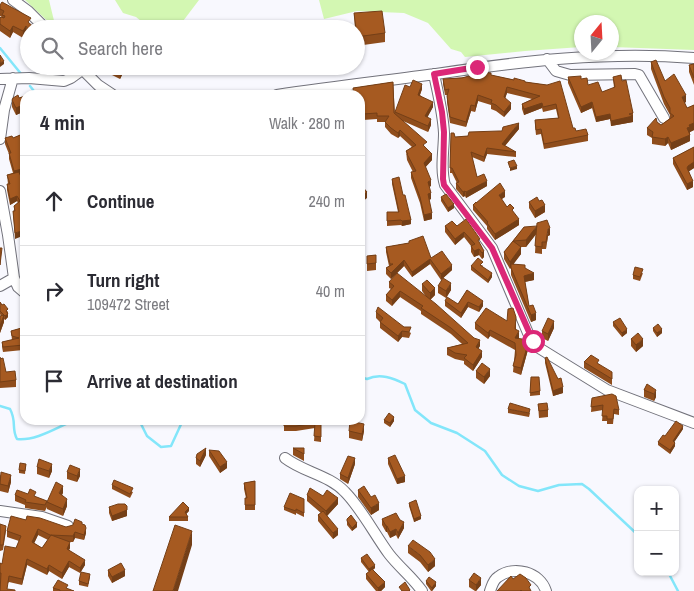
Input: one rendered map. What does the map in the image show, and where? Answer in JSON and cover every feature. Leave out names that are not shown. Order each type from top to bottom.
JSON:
[{"type":"street","points":[[13,0],[37,20]]},
{"type":"street","points":[[314,90],[547,59],[633,56],[694,58]]},
{"type":"street","points":[[547,59],[556,71],[570,75],[635,74],[664,118]]},
{"type":"street","points":[[434,74],[444,132],[442,174],[444,185],[492,248],[533,341],[547,354],[607,390],[694,423]]},
{"type":"street","points":[[0,79],[64,80],[74,75]]},
{"type":"street","points":[[85,75],[97,90]]},
{"type":"street","points":[[0,139],[4,110],[13,78]]},
{"type":"street","points":[[0,191],[2,215],[8,235],[14,278],[20,288]]},
{"type":"street","points":[[0,286],[14,278]]},
{"type":"street","points":[[285,458],[298,467],[329,480],[345,491],[394,561],[413,579],[422,591]]},
{"type":"street","points":[[0,511],[42,517],[68,526]]},
{"type":"street","points":[[490,591],[498,577],[517,571],[535,576],[540,580],[546,591]]},
{"type":"green space","points":[[25,0],[49,0],[54,20],[46,20]]},
{"type":"green space","points":[[115,0],[199,0],[184,20],[140,20],[123,13]]},
{"type":"green space","points":[[319,0],[694,0],[694,50],[619,47],[619,15],[574,15],[574,48],[465,57],[461,52],[451,49],[428,23],[404,13],[357,11],[324,19]]},
{"type":"building","points":[[2,2],[31,18],[30,20],[20,20],[20,30],[13,26],[10,31],[0,24],[0,18],[5,16],[2,15],[4,11],[0,9]]},
{"type":"building","points":[[382,11],[385,33],[365,36],[365,20],[355,20],[354,13]]},
{"type":"building","points":[[0,55],[4,61],[0,63]]},
{"type":"building","points":[[656,60],[665,81],[674,74],[686,95],[682,97],[687,108],[694,105],[694,123],[687,128],[690,135],[671,143],[668,137],[665,139],[652,137],[653,132],[647,128],[656,118],[657,122],[661,125],[674,116],[670,113],[670,108],[651,62]]},
{"type":"building","points":[[694,64],[694,78],[689,65]]},
{"type":"building","points":[[479,72],[547,85],[560,81],[573,128],[576,131],[586,129],[588,135],[544,144],[541,129],[536,130],[535,120],[559,118],[556,104],[543,107],[542,103],[524,109],[522,104],[540,96],[507,87],[504,97],[511,103],[504,112],[491,103],[492,100],[478,95],[475,106],[471,105],[466,122],[450,117],[447,96],[449,89],[445,90],[443,79],[462,78]]},
{"type":"building","points":[[621,75],[622,81],[626,80],[633,113],[629,114],[633,116],[611,121],[610,114],[596,117],[592,102],[581,107],[568,77],[581,76],[581,79],[587,78],[588,85],[598,82],[602,92],[615,87],[613,77]]},
{"type":"building","points":[[413,80],[422,84],[418,95],[433,102],[425,116],[431,119],[428,126],[395,112],[405,85],[410,87]]},
{"type":"building","points":[[393,82],[394,113],[427,142],[423,145],[432,154],[424,163],[431,180],[428,182],[431,193],[428,194],[432,213],[424,215],[411,172],[416,171],[406,151],[416,145],[400,130],[398,133],[385,122],[389,116],[377,116],[377,113],[365,114],[365,90],[353,90],[353,88]]},
{"type":"building","points":[[18,95],[20,98],[20,106],[16,108],[12,100]]},
{"type":"building","points":[[519,123],[502,144],[516,152],[487,148],[484,157],[471,152],[477,177],[484,174],[487,181],[463,192],[456,183],[459,182],[452,168],[450,168],[451,133],[454,133],[455,137],[468,136],[469,132],[502,131],[503,127]]},
{"type":"building","points":[[20,135],[20,170],[14,171],[9,153],[11,153],[5,138],[12,136],[13,138]]},
{"type":"building","points":[[694,147],[694,162],[687,168],[693,181],[687,184],[673,158]]},
{"type":"building","points":[[514,160],[517,166],[510,168],[508,162]]},
{"type":"building","points":[[19,172],[20,201],[17,196],[10,199],[7,184],[10,184],[7,175]]},
{"type":"building","points":[[399,177],[411,220],[387,221],[387,212],[399,212],[392,179]]},
{"type":"building","points":[[500,183],[505,191],[499,195],[507,207],[510,204],[514,208],[512,210],[519,219],[495,234],[488,222],[473,205]]},
{"type":"building","points":[[446,194],[454,204],[448,208],[441,197]]},
{"type":"building","points":[[537,197],[545,205],[535,211],[529,202]]},
{"type":"building","points":[[20,201],[20,232],[15,233],[13,211],[15,211],[14,206]]},
{"type":"building","points":[[466,219],[480,239],[478,240],[484,251],[482,253],[479,249],[474,251],[471,246],[475,244],[464,232],[455,239],[445,226],[452,221],[457,226]]},
{"type":"building","points":[[547,220],[550,228],[548,229],[546,242],[542,242],[542,247],[535,246],[537,223]]},
{"type":"building","points":[[537,226],[526,240],[513,241],[524,227]]},
{"type":"building","points":[[423,236],[431,258],[442,251],[452,265],[441,274],[430,259],[412,272],[404,260],[391,273],[386,268],[393,264],[390,264],[386,247],[409,243],[409,241]]},
{"type":"building","points":[[513,241],[521,247],[510,262],[504,252]]},
{"type":"building","points":[[0,248],[2,248],[0,265]]},
{"type":"building","points":[[376,255],[376,263],[367,264],[367,256]]},
{"type":"building","points":[[478,258],[483,262],[480,265],[492,273],[488,280],[471,266]]},
{"type":"building","points":[[511,264],[525,265],[525,268],[534,273],[524,276],[529,306],[533,305],[536,313],[531,315]]},
{"type":"building","points":[[635,267],[643,269],[640,277],[633,275]]},
{"type":"building","points":[[397,273],[474,338],[480,340],[476,347],[482,351],[473,365],[464,358],[467,355],[455,353],[447,348],[468,343],[451,328],[400,291],[392,300],[386,295],[394,286],[389,282]]},
{"type":"building","points":[[443,278],[451,283],[446,291],[438,286]]},
{"type":"building","points":[[427,280],[435,288],[430,293],[422,284]]},
{"type":"building","points":[[467,290],[483,301],[479,307],[468,302],[461,313],[445,301],[447,297],[458,304]]},
{"type":"building","points":[[0,302],[8,309],[6,311],[8,314],[5,316],[0,311]]},
{"type":"building","points":[[378,307],[404,327],[411,327],[409,332],[402,331],[398,336],[380,322],[383,318],[376,312]]},
{"type":"building","points":[[486,308],[507,321],[508,309],[513,308],[516,317],[515,329],[519,331],[515,338],[529,340],[521,368],[513,366],[516,355],[515,343],[490,330],[488,333],[475,323]]},
{"type":"building","points":[[4,315],[0,326],[0,316]]},
{"type":"building","points":[[548,318],[554,321],[548,334],[542,331]]},
{"type":"building","points":[[620,318],[627,329],[622,333],[613,322]]},
{"type":"building","points":[[658,324],[662,329],[657,333],[653,328]]},
{"type":"building","points":[[20,328],[20,345],[3,347],[2,342],[19,338],[12,336],[11,331]]},
{"type":"building","points":[[638,333],[643,339],[636,345],[631,339]]},
{"type":"building","points":[[591,355],[599,360],[597,363],[612,372],[612,379],[584,362]]},
{"type":"building","points":[[547,357],[558,379],[561,378],[563,387],[553,391],[545,358]]},
{"type":"building","points":[[3,358],[6,372],[15,371],[16,380],[0,382],[0,359]]},
{"type":"building","points":[[482,363],[490,369],[484,377],[476,371]]},
{"type":"building","points":[[531,377],[539,377],[540,391],[530,393]]},
{"type":"building","points":[[647,384],[656,390],[654,394],[644,390]]},
{"type":"building","points":[[612,394],[616,396],[619,410],[614,409],[613,419],[607,419],[607,416],[602,416],[603,405],[591,407],[592,398]]},
{"type":"building","points":[[510,403],[530,409],[529,413],[508,409]]},
{"type":"building","points":[[547,403],[548,410],[539,411],[538,404]]},
{"type":"building","points":[[389,413],[394,417],[390,423],[384,420]]},
{"type":"building","points":[[676,421],[683,426],[673,441],[675,443],[670,450],[658,442]]},
{"type":"building","points":[[315,425],[321,425],[321,437],[314,436]]},
{"type":"building","points":[[350,425],[364,425],[362,434],[349,431]]},
{"type":"building","points":[[206,448],[200,461],[196,458],[197,454]]},
{"type":"building","points":[[293,448],[304,448],[304,454]]},
{"type":"building","points":[[209,450],[219,451],[227,462],[220,467]]},
{"type":"building","points":[[395,455],[405,476],[397,479],[388,458]]},
{"type":"building","points":[[348,456],[355,458],[348,478],[340,474]]},
{"type":"building","points":[[39,459],[52,464],[49,471],[37,467]]},
{"type":"building","points":[[20,463],[26,464],[25,471],[19,470]]},
{"type":"building","points":[[70,465],[80,469],[77,476],[67,472]]},
{"type":"building","points":[[1,472],[11,475],[8,486],[0,484]]},
{"type":"building","points":[[114,480],[133,488],[130,494],[112,485]]},
{"type":"building","points":[[255,481],[255,505],[245,505],[245,498],[247,498],[244,483]]},
{"type":"building","points":[[56,482],[63,486],[59,493],[67,499],[63,509],[47,502]]},
{"type":"building","points":[[364,486],[371,497],[375,495],[379,503],[371,508],[358,490]]},
{"type":"building","points":[[310,488],[323,496],[327,490],[338,498],[326,511],[307,495]]},
{"type":"building","points":[[30,489],[36,492],[34,496],[47,501],[45,505],[25,502],[26,500],[15,495],[17,490],[28,494]]},
{"type":"building","points":[[290,493],[304,499],[304,513],[296,509],[296,511],[284,507]]},
{"type":"building","points":[[416,500],[421,516],[414,519],[409,503]]},
{"type":"building","points":[[183,502],[189,508],[185,512],[188,517],[169,517]]},
{"type":"building","points":[[125,504],[127,510],[112,516],[109,507]]},
{"type":"building","points":[[323,511],[338,529],[333,533],[318,515]]},
{"type":"building","points":[[396,513],[400,520],[404,522],[398,533],[396,529],[390,532],[382,519]]},
{"type":"building","points":[[351,515],[357,523],[352,528],[347,521]]},
{"type":"building","points":[[11,516],[26,520],[27,516],[40,518],[66,527],[73,525],[75,519],[82,522],[86,528],[84,535],[75,532],[73,536],[51,535],[70,542],[67,549],[85,560],[80,568],[69,561],[62,573],[49,565],[47,569],[27,559],[22,579],[9,576],[7,589],[15,591],[0,591],[0,563],[2,564],[5,546],[16,548],[21,536],[7,531]],"holes":[[[38,529],[51,535],[42,548],[32,542]]]},
{"type":"building","points":[[0,524],[6,526],[3,545],[0,545]]},
{"type":"building","points":[[175,525],[192,531],[173,591],[153,591]]},
{"type":"building","points":[[413,540],[430,552],[435,559],[428,565],[420,555],[408,546]]},
{"type":"building","points":[[367,554],[375,565],[369,569],[361,558]]},
{"type":"building","points":[[121,563],[125,570],[112,577],[108,570]]},
{"type":"building","points":[[372,569],[385,582],[378,588],[366,574]]},
{"type":"building","points":[[81,572],[90,574],[88,584],[79,581]]},
{"type":"building","points":[[474,573],[481,578],[476,585],[469,580]]},
{"type":"building","points":[[520,574],[531,585],[529,587],[531,591],[497,591],[511,576],[513,579]]},
{"type":"building","points":[[429,577],[436,582],[432,588],[426,581]]},
{"type":"building","points":[[58,580],[68,585],[66,588],[74,591],[60,591],[53,588]]},
{"type":"building","points":[[405,582],[409,591],[402,591],[399,587]]},
{"type":"waterway","points":[[0,48],[20,73]]},
{"type":"waterway","points":[[30,86],[33,90]]},
{"type":"waterway","points":[[365,378],[377,376],[386,377],[405,384],[415,410],[431,423],[457,433],[485,451],[502,475],[519,486],[538,491],[559,485],[582,484],[634,531]]},
{"type":"waterway","points":[[0,406],[10,409],[17,439],[39,436],[64,425]]},
{"type":"waterway","points":[[142,425],[147,436],[161,447],[171,446],[181,425]]},
{"type":"waterway","points":[[670,576],[678,591]]},
{"type":"route","points":[[477,67],[434,74],[444,132],[442,174],[444,185],[492,248],[533,341]]}]
